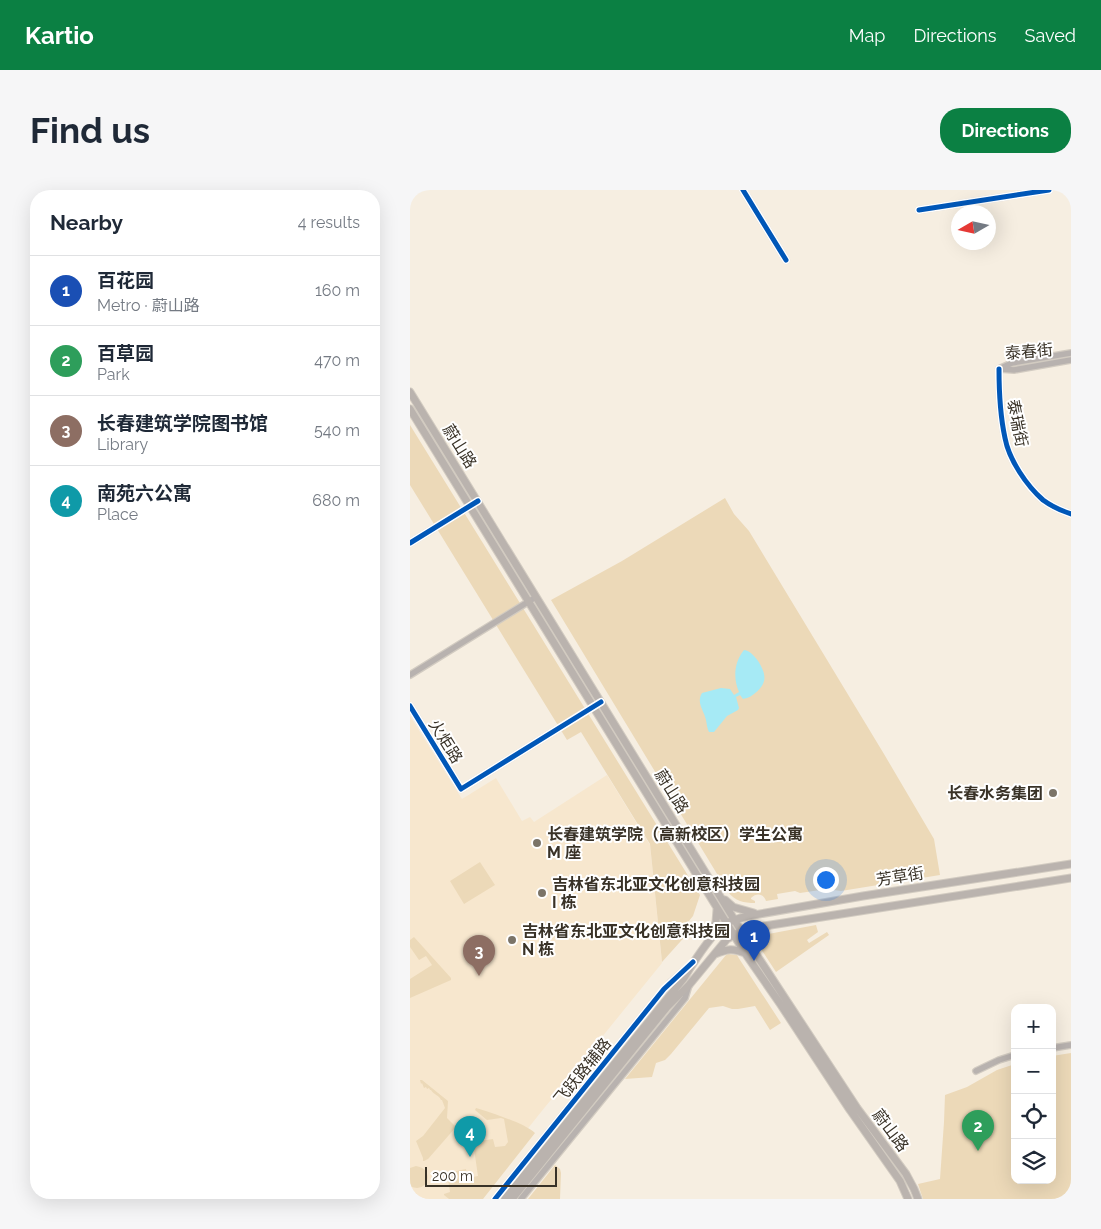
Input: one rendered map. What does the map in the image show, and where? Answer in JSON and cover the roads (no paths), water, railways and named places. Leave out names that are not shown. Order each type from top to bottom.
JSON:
[{"type":"main road","name":"蔚山路","points":[[410,392],[722,897],[741,931],[857,1108],[906,1174],[918,1199]]},
{"type":"main road","name":"蔚山路","points":[[410,411],[726,924],[850,1110],[900,1181],[908,1199]]},
{"type":"main road","name":"芳草街","points":[[726,924],[756,914],[1071,864]]},
{"type":"main road","name":"芳草街","points":[[733,934],[770,925],[1071,878]]},
{"type":"main road","points":[[722,897],[733,907],[756,914]]},
{"type":"main road","points":[[842,900],[844,913]]},
{"type":"main road","points":[[709,942],[716,922],[717,908]]},
{"type":"main road","points":[[505,1199],[684,978],[693,962],[709,942],[726,924]]},
{"type":"main road","points":[[753,950],[758,933],[770,925]]},
{"type":"main road","points":[[512,1199],[667,1008],[689,985],[727,938],[733,934]]},
{"type":"main road","points":[[715,954],[727,949],[745,953]]},
{"type":"street","points":[[743,190],[786,260]]},
{"type":"street","points":[[919,210],[1049,190]]},
{"type":"street","name":"泰春街","points":[[999,369],[1012,363],[1071,353]]},
{"type":"street","name":"泰春街","points":[[999,369],[1014,370],[1071,360]]},
{"type":"street","name":"泰瑞街","points":[[999,369],[1000,407],[1005,440],[1014,463],[1030,487],[1045,501],[1071,514]]},
{"type":"street","points":[[410,411],[419,407]]},
{"type":"street","points":[[410,543],[478,501]]},
{"type":"street","points":[[410,675],[536,597]]},
{"type":"street","points":[[593,707],[601,702]]},
{"type":"street","name":"火炬路","points":[[410,706],[461,789],[593,707]]},
{"type":"street","name":"飞跃路辅路","points":[[495,1199],[664,989],[693,962]]},
{"type":"street","name":"飞跃路辅路","points":[[521,1199],[685,998],[689,985]]},
{"type":"street","points":[[1056,1047],[1071,1045]]},
{"type":"street","points":[[611,1068],[613,1053]]},
{"type":"street","points":[[976,1071],[1011,1056]]},
{"type":"street","points":[[574,1101],[591,1093]]},
{"type":"water","points":[[744,650],[752,654],[762,667],[764,672],[763,683],[759,690],[750,697],[743,699],[740,695],[736,697],[738,710],[727,716],[714,732],[709,732],[700,697],[702,693],[721,688],[730,689],[734,695],[739,692],[736,682],[736,665]]},
{"type":"place","name":"长春水务集团","points":[[1053,793]]},
{"type":"place","name":"长春建筑学院（高新校区）学生公寓 M 座","points":[[537,843]]},
{"type":"place","name":"吉林省东北亚文化创意科技园 I 栋","points":[[542,893]]},
{"type":"place","name":"吉林省东北亚文化创意科技园 N 栋","points":[[512,940]]},
{"type":"place","name":"百花园","points":[[754,961]]},
{"type":"place","name":"长春建筑学院图书馆","points":[[479,976]]},
{"type":"place","name":"百草园","points":[[978,1151]]},
{"type":"place","name":"南苑六公寓","points":[[470,1157]]}]
